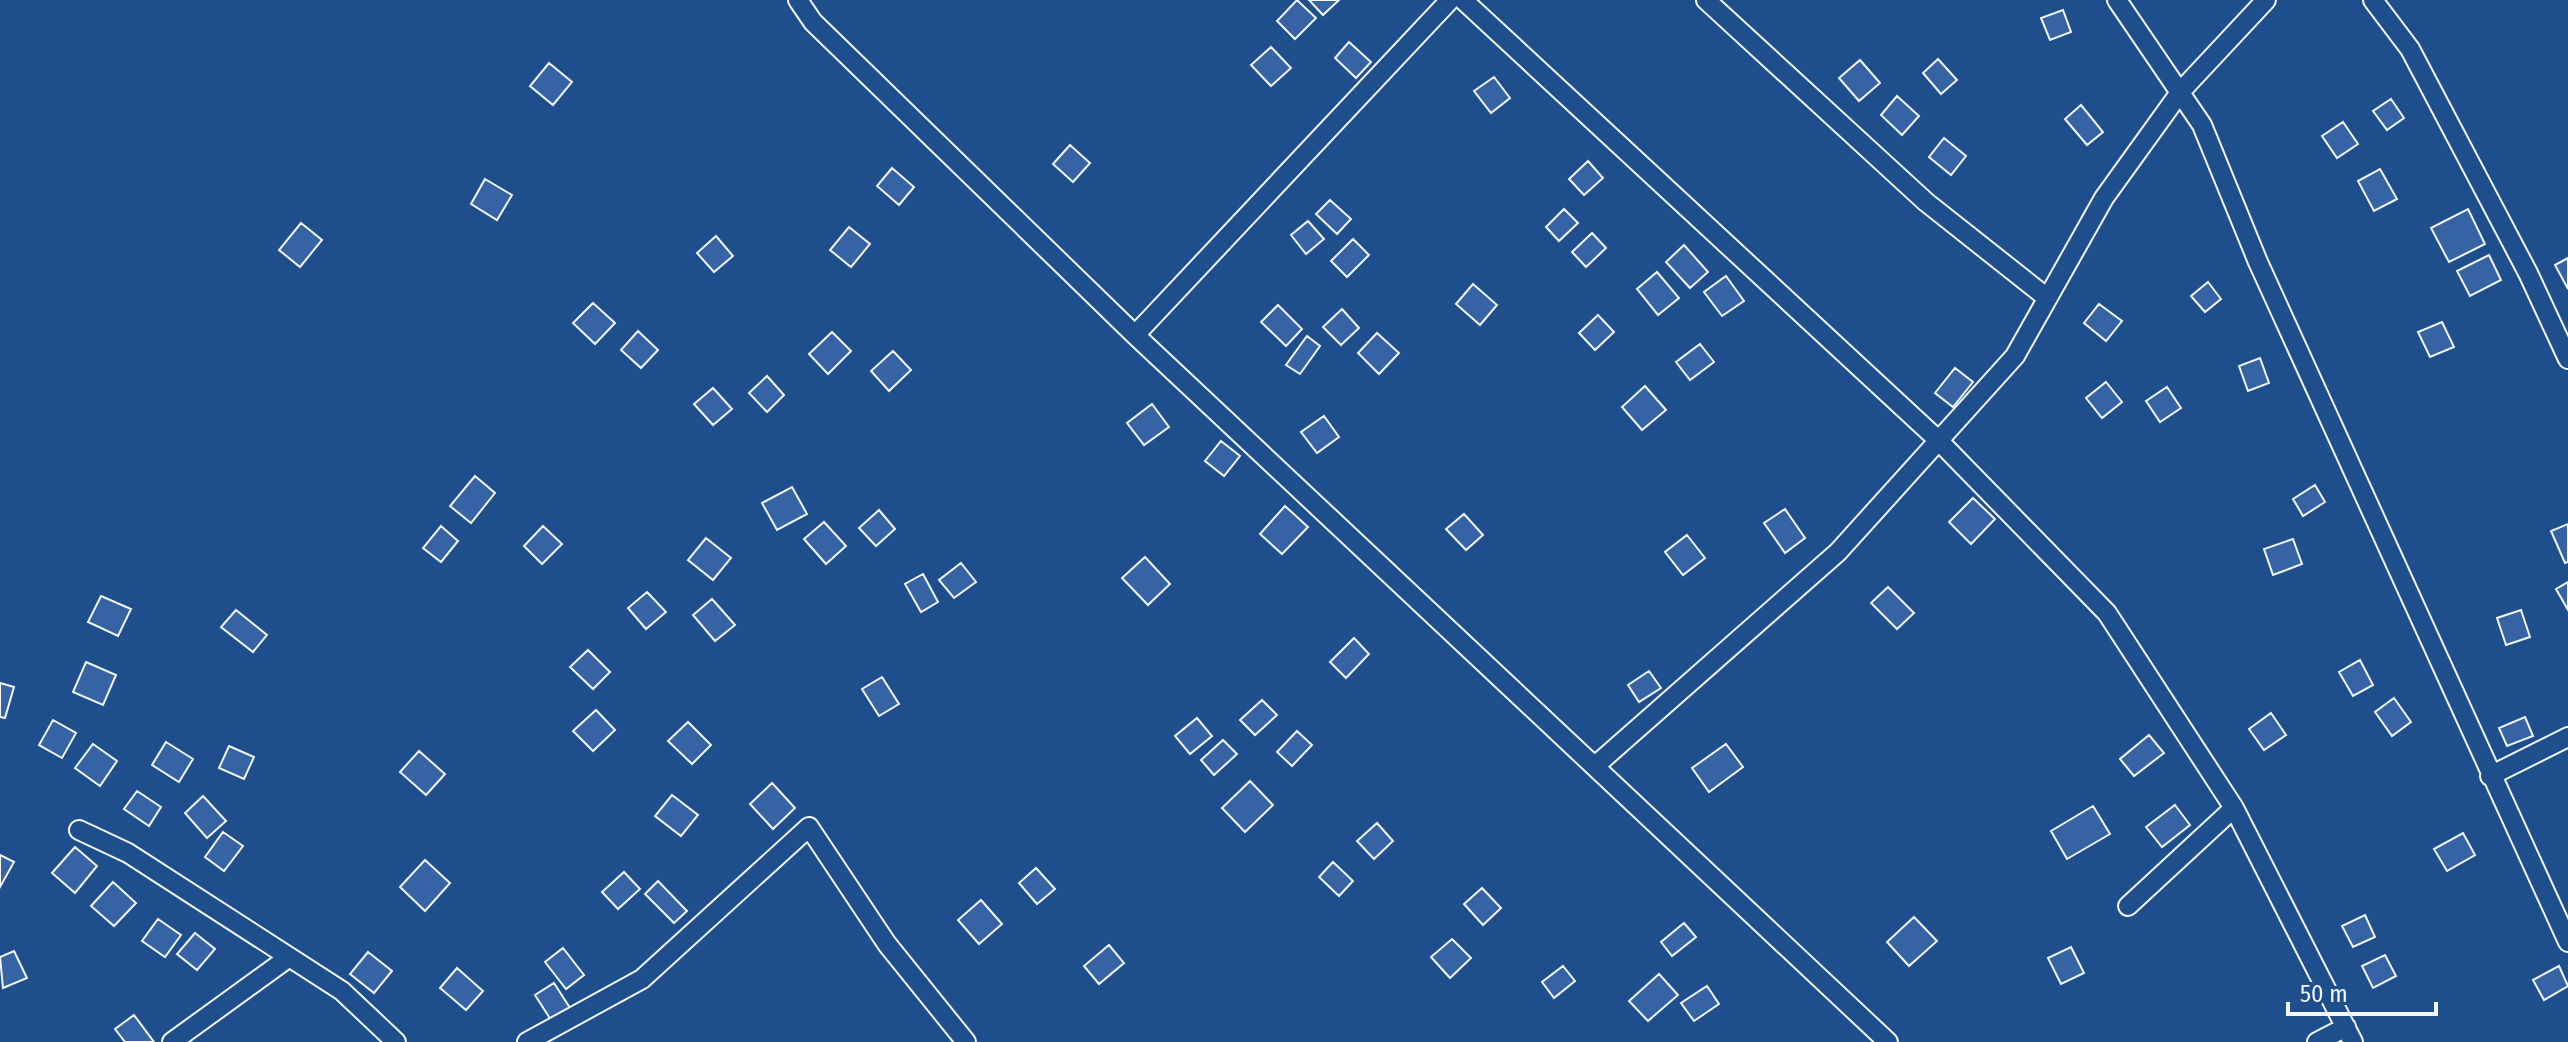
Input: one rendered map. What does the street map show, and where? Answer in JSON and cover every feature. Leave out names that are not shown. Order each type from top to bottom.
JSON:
[{"type":"street","points":[[798,0],[813,22],[1135,335],[1888,1042]]},
{"type":"street","points":[[1135,335],[1450,0]]},
{"type":"street","points":[[1463,0],[1937,439],[2107,613],[2234,808],[2350,1035],[2317,1042]]},
{"type":"street","points":[[1706,0],[1926,202],[2046,297]]},
{"type":"street","points":[[2117,0],[2202,125],[2258,262],[2568,942]]},
{"type":"street","points":[[1595,766],[1838,552],[2015,356],[2104,198],[2181,91],[2266,0]]},
{"type":"street","points":[[2373,0],[2410,49],[2528,273],[2568,359]]},
{"type":"street","points":[[2490,776],[2568,737]]},
{"type":"street","points":[[2128,906],[2234,808]]},
{"type":"street","points":[[527,1042],[642,979],[809,827],[887,944],[966,1042]]},
{"type":"street","points":[[79,830],[128,853],[342,991],[396,1042]]},
{"type":"street","points":[[172,1042],[288,958]]},
{"type":"building","points":[[1297,0],[1316,18],[1295,39],[1277,21]]},
{"type":"building","points":[[1309,0],[1339,0],[1323,15]]},
{"type":"building","points":[[2063,10],[2071,32],[2050,40],[2041,18]]},
{"type":"building","points":[[1349,42],[1371,62],[1356,78],[1335,58]]},
{"type":"building","points":[[1271,47],[1291,68],[1271,86],[1251,65]]},
{"type":"building","points":[[1938,59],[1957,80],[1941,94],[1923,73]]},
{"type":"building","points":[[1860,60],[1880,83],[1859,101],[1839,78]]},
{"type":"building","points":[[549,63],[572,82],[553,105],[530,86]]},
{"type":"building","points":[[1494,77],[1510,98],[1491,113],[1474,91]]},
{"type":"building","points":[[1897,96],[1919,116],[1902,135],[1881,115]]},
{"type":"building","points":[[2391,99],[2404,118],[2387,130],[2373,111]]},
{"type":"building","points":[[2081,105],[2103,132],[2087,145],[2065,119]]},
{"type":"building","points":[[2343,122],[2358,144],[2337,158],[2322,136]]},
{"type":"building","points":[[1944,138],[1966,156],[1951,175],[1929,157]]},
{"type":"building","points":[[1070,145],[1090,163],[1073,182],[1053,164]]},
{"type":"building","points":[[1588,161],[1603,178],[1584,195],[1569,179]]},
{"type":"building","points":[[892,168],[914,187],[899,205],[877,186]]},
{"type":"building","points":[[2380,169],[2397,199],[2374,211],[2358,181]]},
{"type":"building","points":[[485,179],[512,195],[497,220],[471,204]]},
{"type":"building","points":[[1330,200],[1351,219],[1337,234],[1316,214]]},
{"type":"building","points":[[1564,209],[1578,223],[1559,241],[1546,227]]},
{"type":"building","points":[[2468,209],[2485,244],[2449,262],[2431,228]]},
{"type":"building","points":[[1308,221],[1324,239],[1306,254],[1291,235]]},
{"type":"building","points":[[301,223],[322,240],[300,267],[279,250]]},
{"type":"building","points":[[849,227],[870,244],[851,267],[830,250]]},
{"type":"building","points":[[1592,233],[1606,248],[1586,267],[1572,252]]},
{"type":"building","points":[[716,236],[733,256],[714,272],[697,253]]},
{"type":"building","points":[[1353,239],[1369,255],[1347,277],[1331,261]]},
{"type":"building","points":[[1684,245],[1708,272],[1690,288],[1666,262]]},
{"type":"building","points":[[2489,255],[2501,280],[2470,296],[2457,271]]},
{"type":"building","points":[[2568,258],[2568,289],[2555,265]]},
{"type":"building","points":[[1657,272],[1679,298],[1658,315],[1637,289]]},
{"type":"building","points":[[1726,276],[1744,301],[1722,316],[1704,292]]},
{"type":"building","points":[[2208,282],[2221,299],[2205,312],[2191,296]]},
{"type":"building","points":[[1473,284],[1497,305],[1480,325],[1456,304]]},
{"type":"building","points":[[593,303],[615,323],[595,344],[573,323]]},
{"type":"building","points":[[2099,304],[2122,321],[2106,341],[2084,323]]},
{"type":"building","points":[[1278,305],[1302,329],[1286,346],[1261,322]]},
{"type":"building","points":[[1342,309],[1359,328],[1341,345],[1323,327]]},
{"type":"building","points":[[1598,315],[1614,332],[1595,350],[1579,333]]},
{"type":"building","points":[[2442,322],[2454,347],[2430,357],[2418,332]]},
{"type":"building","points":[[638,331],[658,350],[641,368],[621,350]]},
{"type":"building","points":[[832,332],[851,351],[828,374],[809,354]]},
{"type":"building","points":[[1377,333],[1399,353],[1379,374],[1358,353]]},
{"type":"building","points":[[1307,336],[1320,346],[1300,374],[1286,365]]},
{"type":"building","points":[[1700,344],[1714,362],[1690,380],[1676,362]]},
{"type":"building","points":[[893,351],[911,370],[889,391],[871,371]]},
{"type":"building","points":[[2260,358],[2269,383],[2248,391],[2239,366]]},
{"type":"building","points":[[1955,368],[1973,382],[1953,407],[1935,393]]},
{"type":"building","points":[[767,376],[784,395],[767,412],[749,393]]},
{"type":"building","points":[[2106,382],[2122,402],[2102,418],[2086,398]]},
{"type":"building","points":[[1645,386],[1666,410],[1642,430],[1622,407]]},
{"type":"building","points":[[2167,387],[2181,408],[2160,422],[2146,401]]},
{"type":"building","points":[[713,388],[732,409],[713,425],[694,404]]},
{"type":"building","points":[[1152,404],[1169,427],[1144,445],[1127,423]]},
{"type":"building","points":[[1324,416],[1339,437],[1317,453],[1301,432]]},
{"type":"building","points":[[1221,441],[1240,456],[1224,476],[1205,461]]},
{"type":"building","points":[[475,476],[495,493],[471,523],[450,506]]},
{"type":"building","points":[[2315,485],[2325,502],[2303,516],[2293,499]]},
{"type":"building","points":[[792,487],[807,514],[777,530],[762,503]]},
{"type":"building","points":[[1973,498],[1995,519],[1971,544],[1949,522]]},
{"type":"building","points":[[1285,506],[1308,527],[1282,554],[1260,534]]},
{"type":"building","points":[[1785,509],[1805,538],[1785,553],[1764,523]]},
{"type":"building","points":[[879,510],[895,529],[876,546],[859,528]]},
{"type":"building","points":[[1464,514],[1483,535],[1466,550],[1446,529]]},
{"type":"building","points":[[824,522],[846,546],[826,564],[804,539]]},
{"type":"building","points":[[2568,524],[2568,562],[2565,563],[2551,531]]},
{"type":"building","points":[[441,526],[458,541],[441,562],[423,548]]},
{"type":"building","points":[[543,526],[562,544],[542,564],[524,546]]},
{"type":"building","points":[[1687,535],[1705,558],[1683,575],[1665,552]]},
{"type":"building","points":[[706,538],[731,558],[713,580],[688,560]]},
{"type":"building","points":[[2293,539],[2302,564],[2273,575],[2264,549]]},
{"type":"building","points":[[1145,557],[1170,584],[1148,605],[1122,578]]},
{"type":"building","points":[[961,563],[976,582],[954,598],[939,580]]},
{"type":"building","points":[[923,574],[938,602],[921,612],[905,584]]},
{"type":"building","points":[[2568,582],[2568,610],[2556,589]]},
{"type":"building","points":[[1888,587],[1914,613],[1897,629],[1871,603]]},
{"type":"building","points":[[647,592],[666,612],[646,629],[628,608]]},
{"type":"building","points":[[101,596],[131,609],[118,636],[88,622]]},
{"type":"building","points":[[712,599],[735,625],[715,641],[693,615]]},
{"type":"building","points":[[236,610],[267,635],[253,652],[221,627]]},
{"type":"building","points":[[2521,610],[2530,637],[2506,645],[2497,618]]},
{"type":"building","points":[[1354,638],[1369,654],[1346,678],[1330,662]]},
{"type":"building","points":[[588,650],[610,672],[593,689],[570,667]]},
{"type":"building","points":[[2360,660],[2373,685],[2353,696],[2339,672]]},
{"type":"building","points":[[86,662],[116,675],[103,705],[73,692]]},
{"type":"building","points":[[1649,671],[1661,688],[1639,702],[1628,685]]},
{"type":"building","points":[[882,677],[899,704],[879,716],[862,689]]},
{"type":"building","points":[[0,683],[14,687],[5,718],[0,717]]},
{"type":"building","points":[[2394,698],[2411,722],[2392,736],[2375,712]]},
{"type":"building","points":[[1262,700],[1277,715],[1255,735],[1240,720]]},
{"type":"building","points":[[596,710],[615,730],[593,751],[573,731]]},
{"type":"building","points":[[2271,713],[2286,735],[2264,750],[2249,729]]},
{"type":"building","points":[[2525,717],[2533,736],[2507,746],[2499,728]]},
{"type":"building","points":[[1197,718],[1212,736],[1190,754],[1175,736]]},
{"type":"building","points":[[53,720],[76,733],[62,758],[39,745]]},
{"type":"building","points":[[688,722],[711,745],[692,764],[668,741]]},
{"type":"building","points":[[1297,731],[1312,745],[1292,766],[1277,752]]},
{"type":"building","points":[[2149,735],[2164,753],[2134,776],[2120,759]]},
{"type":"building","points":[[1223,740],[1237,754],[1214,775],[1201,760]]},
{"type":"building","points":[[166,742],[193,759],[179,782],[152,765]]},
{"type":"building","points":[[93,744],[117,761],[100,786],[75,768]]},
{"type":"building","points":[[1726,744],[1743,767],[1709,792],[1692,768]]},
{"type":"building","points":[[229,746],[254,757],[244,779],[219,768]]},
{"type":"building","points":[[419,751],[445,774],[426,795],[400,772]]},
{"type":"building","points":[[1250,781],[1273,805],[1245,832],[1222,808]]},
{"type":"building","points":[[772,783],[795,808],[773,829],[750,804]]},
{"type":"building","points":[[137,791],[161,807],[149,826],[124,809]]},
{"type":"building","points":[[672,795],[698,815],[681,836],[655,816]]},
{"type":"building","points":[[203,796],[226,821],[207,838],[185,813]]},
{"type":"building","points":[[2175,805],[2190,825],[2162,847],[2146,827]]},
{"type":"building","points":[[2093,806],[2110,834],[2067,859],[2051,831]]},
{"type":"building","points":[[1377,823],[1393,841],[1374,859],[1357,841]]},
{"type":"building","points":[[223,832],[243,846],[224,871],[205,857]]},
{"type":"building","points":[[2463,833],[2475,855],[2447,871],[2434,849]]},
{"type":"building","points":[[75,847],[97,866],[75,893],[52,873]]},
{"type":"building","points":[[0,855],[14,862],[0,887]]},
{"type":"building","points":[[425,860],[450,883],[425,911],[400,887]]},
{"type":"building","points":[[1333,862],[1353,881],[1339,896],[1319,877]]},
{"type":"building","points":[[1036,868],[1055,889],[1037,904],[1019,883]]},
{"type":"building","points":[[624,872],[640,889],[618,909],[602,892]]},
{"type":"building","points":[[658,881],[687,911],[674,923],[645,894]]},
{"type":"building","points":[[113,882],[136,903],[114,926],[91,906]]},
{"type":"building","points":[[1482,888],[1501,908],[1483,925],[1464,904]]},
{"type":"building","points":[[981,900],[1002,924],[979,944],[958,920]]},
{"type":"building","points":[[2365,915],[2375,937],[2353,947],[2342,926]]},
{"type":"building","points":[[1914,917],[1937,941],[1909,966],[1887,942]]},
{"type":"building","points":[[158,919],[181,935],[165,957],[142,941]]},
{"type":"building","points":[[1684,923],[1696,937],[1672,956],[1661,942]]},
{"type":"building","points":[[195,933],[215,949],[197,970],[177,954]]},
{"type":"building","points":[[1452,939],[1471,958],[1450,978],[1431,957]]},
{"type":"building","points":[[1109,945],[1124,963],[1099,984],[1084,966]]},
{"type":"building","points":[[2071,947],[2084,973],[2061,984],[2048,958]]},
{"type":"building","points":[[563,948],[584,975],[566,989],[545,962]]},
{"type":"building","points":[[14,951],[27,978],[3,988],[0,957]]},
{"type":"building","points":[[368,952],[392,971],[374,993],[350,974]]},
{"type":"building","points":[[2385,955],[2396,976],[2373,988],[2362,966]]},
{"type":"building","points":[[1563,966],[1575,981],[1554,998],[1542,982]]},
{"type":"building","points":[[2559,966],[2568,986],[2544,1000],[2533,980]]},
{"type":"building","points":[[457,968],[483,991],[466,1010],[440,988]]},
{"type":"building","points":[[1659,974],[1678,995],[1648,1021],[1629,1001]]},
{"type":"building","points":[[554,983],[570,1008],[551,1020],[535,995]]},
{"type":"building","points":[[1707,986],[1719,1004],[1694,1021],[1681,1003]]},
{"type":"building","points":[[134,1015],[154,1042],[125,1042],[115,1029]]}]
